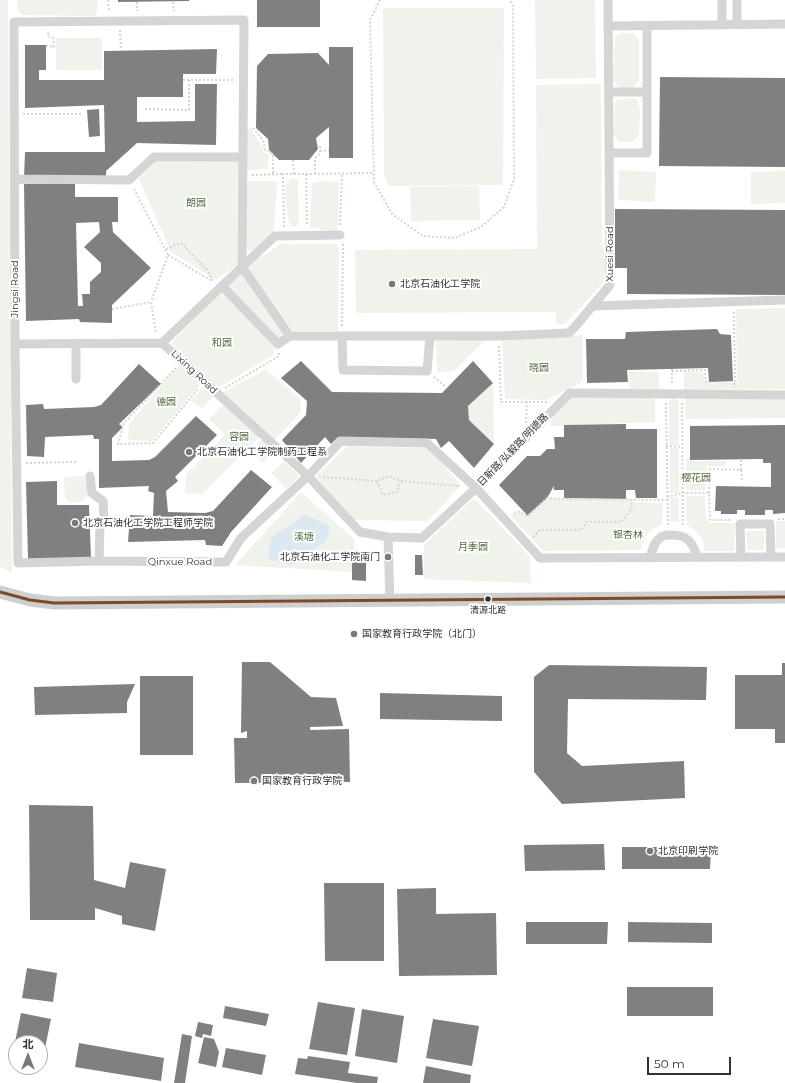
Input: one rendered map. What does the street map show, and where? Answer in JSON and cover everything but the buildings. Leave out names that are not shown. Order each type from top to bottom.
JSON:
[{"type":"street","name":"Xuesi Road","points":[[290,336],[499,336],[568,333],[610,285],[608,0]]},
{"type":"street","points":[[722,0],[722,25]]},
{"type":"street","points":[[737,0],[737,24]]},
{"type":"street","points":[[49,22],[244,20],[242,267],[290,336],[278,344],[222,286]]},
{"type":"street","name":"Jingsi Road","points":[[49,22],[14,22],[16,496],[18,563],[99,562]]},
{"type":"street","points":[[608,26],[785,24]]},
{"type":"street","points":[[609,153],[646,153],[647,26]]},
{"type":"street","points":[[608,92],[647,92]]},
{"type":"street","points":[[14,178],[129,180],[154,157],[243,157]]},
{"type":"street","name":"Lixing Road","points":[[340,235],[275,236],[160,343],[182,361],[308,476],[360,532],[388,537],[422,538],[476,488]]},
{"type":"street","points":[[593,306],[785,300]]},
{"type":"street","points":[[342,336],[343,370],[427,371],[430,336]]},
{"type":"street","points":[[15,344],[160,343]]},
{"type":"street","points":[[76,344],[76,379]]},
{"type":"street","name":"日新路/弘毅路/明德路","points":[[785,394],[570,393],[476,488],[540,558],[785,557]]},
{"type":"street","points":[[308,476],[341,441],[427,443],[476,488]]},
{"type":"street","points":[[90,476],[92,493],[103,501],[104,517],[100,525],[99,562]]},
{"type":"street","name":"Qinxue Road","points":[[99,562],[226,562],[242,538],[308,476]]},
{"type":"street","points":[[741,557],[740,524],[770,524],[771,557]]},
{"type":"street","points":[[650,558],[654,545],[660,537],[668,534],[683,536],[690,540],[695,548],[697,557]]},
{"type":"street","points":[[388,537],[390,600]]},
{"type":"street","points":[[0,592],[30,600],[54,603],[785,597]]},
{"type":"path","points":[[380,0],[370,20],[374,182],[392,214],[423,236],[454,238],[481,227],[504,207],[514,179],[513,5],[510,0]]},
{"type":"path","points":[[120,21],[121,51]]},
{"type":"path","points":[[46,46],[54,47],[53,38],[48,36],[49,22]]},
{"type":"path","points":[[183,80],[243,80]]},
{"type":"path","points":[[145,109],[189,110],[189,80]]},
{"type":"path","points":[[14,114],[83,114]]},
{"type":"path","points":[[243,127],[253,127],[263,140],[265,150],[273,154],[273,174]]},
{"type":"path","points":[[315,174],[315,158],[320,154],[320,146],[317,146]]},
{"type":"path","points":[[320,151],[329,150]]},
{"type":"path","points":[[293,160],[294,174]]},
{"type":"path","points":[[243,175],[374,173]]},
{"type":"path","points":[[283,174],[284,236]]},
{"type":"path","points":[[306,174],[307,235]]},
{"type":"path","points":[[342,174],[340,235],[343,245],[342,336]]},
{"type":"path","points":[[129,180],[168,255],[151,302],[160,343]]},
{"type":"path","points":[[166,249],[181,243],[208,271],[213,281]]},
{"type":"path","points":[[168,255],[222,286]]},
{"type":"path","points":[[112,309],[151,302]]},
{"type":"path","points":[[728,384],[735,384],[733,302]]},
{"type":"path","points":[[499,336],[501,402],[560,403]]},
{"type":"path","points":[[217,393],[279,356],[278,344]]},
{"type":"path","points":[[182,361],[124,424],[118,444],[153,443],[204,381]]},
{"type":"path","points":[[683,536],[682,447],[673,394],[672,370],[705,370],[706,384],[713,384]]},
{"type":"path","points":[[427,371],[447,388]]},
{"type":"path","points":[[668,534],[666,446],[673,394]]},
{"type":"path","points":[[526,437],[527,402]]},
{"type":"path","points":[[666,446],[682,447]]},
{"type":"path","points":[[741,459],[742,481]]},
{"type":"path","points":[[16,464],[76,462]]},
{"type":"path","points":[[732,520],[710,520],[709,469],[741,470]]},
{"type":"path","points":[[308,476],[377,481],[389,476],[400,481],[476,488]]},
{"type":"path","points":[[377,481],[383,495],[397,492],[400,481]]},
{"type":"path","points":[[503,518],[519,512],[528,516],[547,498],[632,500],[667,499],[683,493],[709,493]]},
{"type":"path","points":[[526,543],[540,530],[581,530],[587,522],[621,522],[631,510],[632,500]]},
{"type":"path","points":[[778,519],[785,519]]},
{"type":"green space","points":[[0,0],[8,0],[12,574],[0,566]]},
{"type":"green space","points":[[17,0],[98,0],[96,16],[22,15],[18,10]]},
{"type":"green space","points":[[535,0],[595,0],[596,78],[536,79]]},
{"type":"green space","points":[[383,8],[504,8],[503,185],[388,186],[384,174]]},
{"type":"green space","points":[[633,33],[639,40],[639,81],[633,88],[620,89],[613,81],[615,36]]},
{"type":"green space","points":[[56,38],[102,38],[102,70],[56,70]]},
{"type":"green space","points":[[601,84],[602,248],[606,248],[606,280],[565,324],[556,324],[556,312],[356,313],[355,250],[537,249],[536,85]]},
{"type":"green space","points":[[633,98],[637,100],[640,109],[639,136],[632,142],[619,142],[614,136],[615,101],[619,99]]},
{"type":"green space","points":[[251,128],[261,145],[263,152],[269,155],[267,169],[244,170],[244,129]]},
{"type":"green space","name":"朗园","points":[[238,161],[237,265],[216,280],[171,252],[139,179],[156,162]]},
{"type":"green space","points":[[619,170],[656,172],[655,202],[618,200]]},
{"type":"green space","points":[[785,171],[785,203],[751,204],[751,172]]},
{"type":"green space","points":[[291,178],[298,180],[299,221],[296,227],[291,226],[285,199],[285,188]]},
{"type":"green space","points":[[245,181],[277,181],[274,234],[253,252],[247,250]]},
{"type":"green space","points":[[323,181],[339,182],[338,230],[334,232],[310,227],[312,183]]},
{"type":"green space","points":[[479,186],[480,220],[411,221],[410,187]]},
{"type":"green space","points":[[280,244],[336,244],[339,249],[338,331],[293,331],[247,267]]},
{"type":"green space","points":[[242,267],[290,336],[278,344],[222,286]]},
{"type":"green space","name":"和园","points":[[221,292],[273,343],[274,355],[217,388],[171,343]]},
{"type":"green space","points":[[785,308],[785,389],[684,390],[684,372],[703,372],[704,382],[737,381],[736,309]]},
{"type":"green space","name":"晓园","points":[[583,335],[583,382],[546,400],[505,399],[502,338]]},
{"type":"green space","points":[[486,339],[454,371],[437,372],[436,341]]},
{"type":"green space","name":"德园","points":[[181,363],[203,381],[152,441],[128,440],[129,424]]},
{"type":"green space","points":[[266,369],[300,399],[301,412],[274,440],[222,393]]},
{"type":"green space","points":[[629,372],[659,372],[659,391],[629,391]]},
{"type":"green space","points":[[493,383],[494,444],[469,420],[468,406]]},
{"type":"green space","points":[[205,385],[215,393],[203,409],[191,401]]},
{"type":"green space","points":[[571,396],[655,398],[655,422],[551,426],[552,416]]},
{"type":"green space","points":[[685,397],[785,397],[785,418],[686,419]]},
{"type":"green space","points":[[674,398],[679,401],[679,445],[669,445],[669,400]]},
{"type":"green space","name":"容园","points":[[225,403],[259,437],[202,494],[185,493],[186,475],[225,435],[209,419]]},
{"type":"green space","points":[[262,439],[275,451],[263,463],[251,452]]},
{"type":"green space","points":[[348,446],[428,448],[461,485],[428,521],[349,520],[316,476]]},
{"type":"green space","points":[[670,448],[679,448],[679,493],[670,493]]},
{"type":"green space","name":"樱花园","points":[[686,458],[690,458],[690,461],[726,461],[726,466],[707,466],[706,490],[686,490]]},
{"type":"green space","points":[[284,461],[299,476],[286,489],[271,473]]},
{"type":"green space","points":[[88,476],[89,495],[81,502],[72,503],[65,498],[64,477]]},
{"type":"green space","name":"溪塘","points":[[301,492],[355,540],[353,572],[235,565]]},
{"type":"green space","points":[[686,496],[705,496],[706,520],[709,523],[735,523],[734,551],[704,551],[701,539],[697,533],[687,525]]},
{"type":"green space","points":[[670,497],[679,497],[679,522],[670,522]]},
{"type":"green space","name":"月季园","points":[[474,498],[530,557],[531,583],[424,579],[424,545]]},
{"type":"green space","name":"银杏林","points":[[547,498],[632,500],[632,502],[663,503],[662,525],[653,529],[647,534],[640,550],[543,551],[510,515],[519,512],[528,516]]},
{"type":"green space","points":[[776,521],[785,521],[785,548],[776,548]]},
{"type":"green space","points":[[746,531],[764,531],[764,550],[747,550]]},
{"type":"shaded area","points":[[305,515],[329,525],[329,533],[326,541],[292,565],[268,559],[271,537]]},
{"type":"transit line","points":[[0,592],[30,600],[54,603],[785,597]]},
{"type":"place","name":"北京石油化工学院","points":[[392,284]]},
{"type":"place","name":"北京石油化工学院制药工程系","points":[[189,452]]},
{"type":"place","name":"北京石油化工学院工程师学院","points":[[75,523]]},
{"type":"place","name":"北京石油化工学院南门","points":[[388,557]]},
{"type":"place","name":"清源北路","points":[[488,599]]},
{"type":"place","name":"国家教育行政学院（北门）","points":[[354,634]]},
{"type":"place","name":"国家教育行政学院","points":[[254,781]]},
{"type":"place","name":"北京印刷学院","points":[[650,851]]}]
